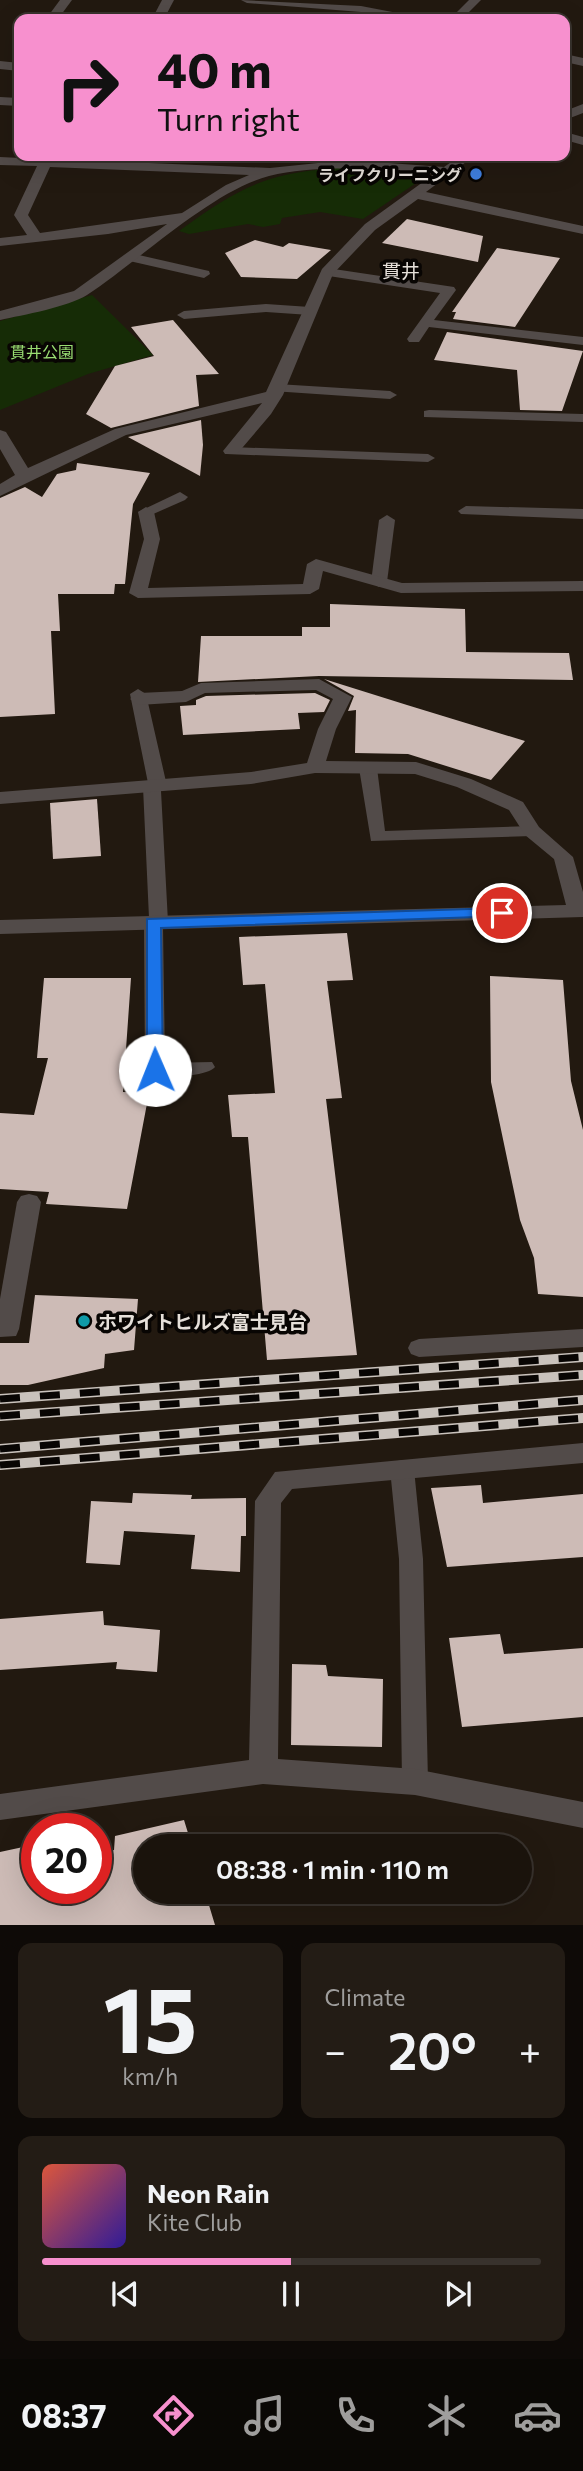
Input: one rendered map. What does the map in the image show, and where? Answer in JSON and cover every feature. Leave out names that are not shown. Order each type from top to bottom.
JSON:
[{"type":"street","points":[[247,0],[259,6],[361,9],[388,14]]},
{"type":"street","points":[[361,9],[373,0]]},
{"type":"street","points":[[461,14],[475,0]]},
{"type":"street","points":[[36,238],[21,215],[46,161]]},
{"type":"street","points":[[151,161],[270,172]]},
{"type":"street","points":[[0,316],[79,294],[230,188],[270,172],[305,161],[347,164],[379,161],[446,171]]},
{"type":"street","points":[[231,451],[266,411],[327,272],[370,227],[461,161]]},
{"type":"street","points":[[415,194],[583,230]]},
{"type":"street","points":[[0,242],[108,230],[188,215]]},
{"type":"street","points":[[0,491],[24,476],[121,432],[276,392]]},
{"type":"street","points":[[0,435],[24,476]]},
{"type":"street","points":[[146,512],[152,539],[138,593],[310,589],[316,564],[401,587],[583,586]]},
{"type":"street","points":[[139,697],[186,696],[201,688],[318,684],[343,697],[327,729],[315,767]]},
{"type":"street","points":[[0,798],[251,778],[315,767],[416,768],[464,783],[516,806],[532,831],[563,857],[581,911],[0,927]]},
{"type":"street","points":[[0,1328],[7,1329],[29,1202]]},
{"type":"street","points":[[263,1771],[268,1501],[284,1479],[583,1453]]},
{"type":"street","points":[[0,1807],[263,1771],[415,1782],[583,1815]]},
{"type":"lane","points":[[130,257],[204,274]]},
{"type":"lane","points":[[327,272],[449,290],[414,339]]},
{"type":"lane","points":[[184,315],[266,308],[310,311]]},
{"type":"lane","points":[[425,323],[583,341]]},
{"type":"lane","points":[[276,392],[390,395]]},
{"type":"lane","points":[[429,414],[583,418]]},
{"type":"lane","points":[[231,451],[428,458]]},
{"type":"lane","points":[[146,512],[180,497]]},
{"type":"lane","points":[[466,511],[583,514]]},
{"type":"lane","points":[[379,582],[387,520]]},
{"type":"lane","points":[[139,697],[155,787],[155,1070],[205,1068]]},
{"type":"lane","points":[[368,768],[377,837],[532,831]]},
{"type":"lane","points":[[419,1348],[583,1338]]},
{"type":"lane","points":[[402,1469],[411,1559],[415,1782]]},
{"type":"green space","points":[[349,167],[421,173],[425,177],[363,219],[320,212],[282,218],[280,224],[263,227],[248,224],[189,234],[179,231],[221,202],[258,183],[298,172]]},
{"type":"green space","name":"貫井公園","points":[[92,295],[153,355],[88,374],[0,410],[0,321]]},
{"type":"building","points":[[407,219],[483,236],[478,262],[382,243]]},
{"type":"building","points":[[255,240],[283,247],[289,243],[331,250],[297,279],[241,277],[225,253]]},
{"type":"building","points":[[497,248],[560,258],[515,327],[453,319],[456,312],[452,312]]},
{"type":"building","points":[[173,320],[219,374],[196,375],[199,406],[111,428],[86,414],[115,366],[154,356],[131,327]]},
{"type":"building","points":[[447,332],[583,351],[562,411],[520,410],[517,370],[434,360]]},
{"type":"building","points":[[201,420],[203,445],[200,476],[128,437]]},
{"type":"building","points":[[77,463],[150,473],[133,504],[125,584],[115,584],[114,594],[58,594],[60,631],[51,631],[55,714],[0,717],[0,498],[25,487],[42,497],[57,474],[76,470]]},
{"type":"building","points":[[330,604],[465,609],[466,652],[569,653],[573,680],[319,676],[198,682],[201,636],[302,636],[302,627],[330,627]]},
{"type":"building","points":[[324,679],[525,741],[491,780],[408,754],[355,753],[356,710],[348,711],[354,696]]},
{"type":"building","points":[[315,693],[330,700],[324,712],[298,713],[300,729],[183,735],[180,706],[196,705],[196,700],[206,696]]},
{"type":"building","points":[[97,799],[101,856],[53,859],[50,803]]},
{"type":"building","points":[[347,933],[353,980],[327,981],[342,1098],[326,1099],[357,1355],[267,1360],[248,1137],[232,1137],[228,1095],[275,1093],[265,984],[243,985],[239,937]]},
{"type":"building","points":[[490,976],[563,980],[571,1081],[583,1130],[583,1297],[538,1294],[534,1258],[520,1220],[491,1082]]},
{"type":"building","points":[[44,978],[131,978],[123,1092],[149,1093],[127,1209],[46,1204],[49,1192],[0,1189],[0,1113],[34,1115],[48,1058],[37,1058]]},
{"type":"building","name":"ホワイトヒルズ富士見台","points":[[35,1295],[138,1299],[134,1350],[105,1354],[104,1368],[28,1385],[0,1385],[0,1343],[29,1343]]},
{"type":"building","points":[[481,1485],[483,1503],[583,1494],[583,1557],[447,1567],[431,1488]]},
{"type":"building","points":[[133,1493],[192,1495],[191,1499],[246,1498],[246,1536],[241,1536],[240,1572],[191,1569],[195,1535],[124,1531],[120,1565],[86,1563],[91,1501],[132,1503]]},
{"type":"building","points":[[103,1611],[104,1625],[160,1630],[157,1672],[116,1669],[117,1662],[0,1670],[0,1619]]},
{"type":"building","points":[[500,1634],[504,1654],[583,1648],[583,1717],[462,1727],[449,1638]]},
{"type":"building","points":[[292,1664],[326,1665],[328,1676],[383,1679],[382,1747],[291,1745]]},
{"type":"building","points":[[184,1820],[188,1834],[133,1834],[133,1904],[209,1904],[215,1925],[0,1925],[0,1852],[21,1847],[21,1904],[112,1904],[112,1850],[115,1836]]},
{"type":"railway","points":[[0,1399],[583,1357]]},
{"type":"railway","points":[[0,1416],[583,1375]]},
{"type":"railway","points":[[0,1449],[583,1400]]},
{"type":"railway","points":[[0,1465],[583,1418]]},
{"type":"place","name":"ライフクリーニング","points":[[476,174]]},
{"type":"place","name":"ホワイトヒルズ富士見台","points":[[84,1321]]},
{"type":"district","name":"貫井","points":[[401,270]]},
{"type":"route","points":[[155,1070],[153,923],[502,913]]}]
